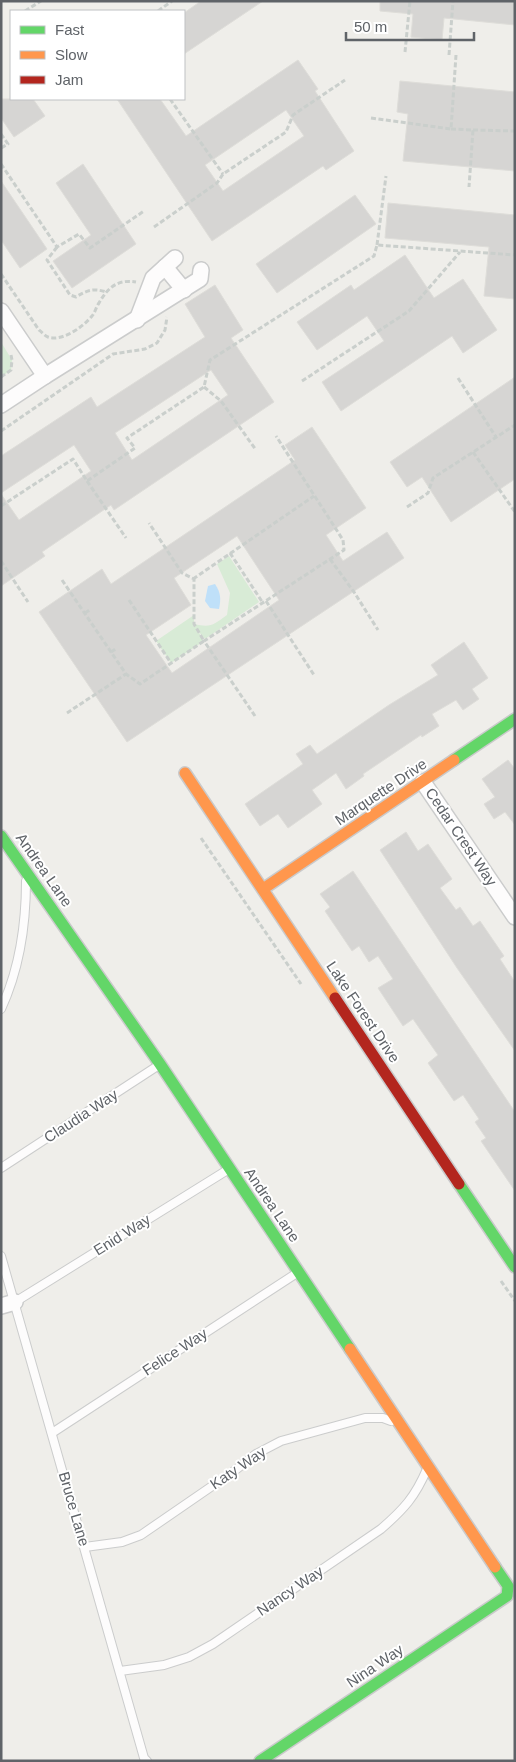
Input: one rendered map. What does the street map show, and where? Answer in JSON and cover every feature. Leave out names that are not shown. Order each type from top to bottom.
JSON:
[{"type":"street","points":[[137,320],[153,278],[170,263],[184,290]]},
{"type":"street","points":[[1,405],[184,290],[200,279],[201,270]]},
{"type":"street","points":[[1,310],[45,376]]},
{"type":"street","name":"Marquette Drive","points":[[263,890],[515,719]]},
{"type":"street","name":"Lake Forest Drive","points":[[185,773],[515,1267]]},
{"type":"street","name":"Cedar Crest Way","points":[[423,782],[515,917]]},
{"type":"street","name":"Andrea Lane","points":[[1,836],[160,1064],[504,1578],[508,1586],[506,1596]]},
{"type":"street","name":"Nina Way","points":[[260,1761],[506,1596]]},
{"type":"lane","points":[[1,1008],[8,994],[20,954],[26,913],[26,871]]},
{"type":"lane","name":"Claudia Way","points":[[1,1168],[160,1064]]},
{"type":"lane","name":"Enid Way","points":[[8,1304],[230,1168]]},
{"type":"lane","name":"Bruce Lane","points":[[1,1256],[8,1304],[52,1433],[144,1758],[147,1761]]},
{"type":"lane","name":"Felice Way","points":[[52,1433],[299,1272]]},
{"type":"lane","name":"Katy Way","points":[[85,1547],[122,1542],[140,1534],[234,1471],[256,1454],[281,1441],[365,1418],[384,1418],[401,1424]]},
{"type":"lane","name":"Nancy Way","points":[[120,1671],[164,1665],[190,1656],[213,1644],[381,1529],[402,1511],[418,1490],[429,1466]]},
{"type":"path","points":[[27,10],[41,1]]},
{"type":"path","points":[[159,10],[172,1]]},
{"type":"path","points":[[405,52],[410,1]]},
{"type":"path","points":[[449,55],[453,1]]},
{"type":"path","points":[[451,129],[456,56]]},
{"type":"path","points":[[154,227],[218,183],[223,174],[286,132],[293,115],[345,80]]},
{"type":"path","points":[[171,100],[223,174]]},
{"type":"path","points":[[371,118],[451,129],[515,132]]},
{"type":"path","points":[[469,187],[472,130]]},
{"type":"path","points":[[1,134],[8,144],[1,148]]},
{"type":"path","points":[[1,164],[57,247]]},
{"type":"path","points":[[87,481],[134,448],[128,438],[204,388],[210,360],[374,256],[386,176]]},
{"type":"path","points":[[106,292],[97,289],[86,290],[76,297],[70,296],[47,260],[57,247],[79,234],[90,248],[144,211]]},
{"type":"path","points":[[377,245],[515,255]]},
{"type":"path","points":[[302,381],[409,312],[461,251]]},
{"type":"path","points":[[1,377],[11,370],[12,360],[10,353]]},
{"type":"path","points":[[458,378],[496,437]]},
{"type":"path","points":[[204,388],[221,401],[256,450]]},
{"type":"path","points":[[406,507],[428,493],[433,478],[515,425]]},
{"type":"path","points":[[62,580],[126,674],[140,684],[344,550],[343,540],[276,436]]},
{"type":"path","points":[[473,452],[515,512]]},
{"type":"path","points":[[1,506],[73,459],[126,538]]},
{"type":"path","points":[[193,578],[314,496]]},
{"type":"path","points":[[149,523],[182,572],[193,578]]},
{"type":"path","points":[[230,553],[314,675]]},
{"type":"path","points":[[330,559],[378,630]]},
{"type":"path","points":[[1,561],[28,602]]},
{"type":"path","points":[[193,578],[194,624],[255,716]]},
{"type":"path","points":[[129,600],[171,663]]},
{"type":"path","points":[[85,613],[91,609]]},
{"type":"path","points":[[111,652],[117,648]]},
{"type":"path","points":[[67,714],[126,674]]},
{"type":"green space","points":[[1,342],[12,360],[11,370],[1,377]]},
{"type":"green space","points":[[229,556],[259,602],[205,639],[198,631],[204,641],[171,663],[156,641],[194,615],[194,624],[208,626],[227,615],[230,593],[217,564]]},
{"type":"water","points":[[215,584],[220,596],[219,609],[210,608],[205,601],[208,586]]},
{"type":"building","points":[[201,1],[263,1],[185,53],[185,12]]},
{"type":"building","points":[[380,1],[515,1],[515,25],[444,18],[442,40],[411,37],[413,14],[380,11]]},
{"type":"building","points":[[298,60],[318,89],[315,91],[354,151],[326,170],[323,166],[212,241],[118,100],[161,100],[186,136]],"holes":[[[286,110],[304,136],[223,191],[205,165]]]},
{"type":"building","points":[[400,81],[515,92],[515,171],[403,161],[408,114],[397,112]]},
{"type":"building","points":[[1,99],[34,100],[45,116],[14,137],[1,118]]},
{"type":"building","points":[[83,164],[136,244],[72,288],[53,261],[91,235],[56,183]]},
{"type":"building","points":[[1,181],[47,249],[20,268],[1,240]]},
{"type":"building","points":[[355,195],[376,224],[277,293],[256,264]]},
{"type":"building","points":[[388,203],[515,215],[515,299],[484,296],[489,247],[385,238]]},
{"type":"building","points":[[405,255],[434,298],[463,279],[497,330],[463,353],[452,336],[341,411],[322,382],[384,341],[367,316],[317,350],[297,322],[351,285],[354,290]]},
{"type":"building","points":[[215,285],[243,330],[231,338],[274,402],[114,510],[111,505],[42,552],[45,556],[1,586],[1,494],[19,520],[91,471],[74,445],[1,493],[1,456],[91,397],[97,407],[205,337],[185,304]],"holes":[[[211,370],[228,395],[132,460],[115,433]]]},
{"type":"building","points":[[515,377],[515,479],[451,522],[422,477],[407,487],[390,462]]},
{"type":"building","points":[[312,427],[366,508],[326,535],[343,561],[387,532],[404,558],[127,742],[39,612],[102,569],[111,584],[295,460],[285,445]],"holes":[[[237,536],[279,600],[172,673],[146,635],[191,605],[174,578]]]},
{"type":"building","points":[[464,642],[488,678],[472,689],[479,699],[463,710],[456,700],[432,714],[439,726],[422,737],[421,735],[363,774],[364,776],[346,789],[336,773],[312,790],[322,804],[288,828],[278,814],[260,826],[245,804],[303,764],[296,754],[310,745],[317,754],[389,705],[438,675],[431,665]]},
{"type":"building","points":[[508,760],[515,769],[515,825],[505,812],[494,819],[484,804],[495,797],[482,779]]},
{"type":"building","points":[[406,832],[418,851],[428,844],[452,879],[440,888],[456,910],[460,907],[473,926],[480,921],[504,956],[500,959],[515,982],[515,1051],[457,968],[380,850]]},
{"type":"building","points":[[353,871],[515,1112],[515,1191],[481,1141],[486,1138],[475,1122],[479,1119],[463,1095],[454,1101],[428,1063],[438,1055],[413,1019],[403,1026],[378,988],[393,979],[378,956],[369,962],[359,946],[352,951],[325,911],[330,907],[320,894]]},
{"type":"traffic: fast","points":[[454,760],[515,719]]},
{"type":"traffic: fast","points":[[1,836],[160,1064],[350,1349]]},
{"type":"traffic: fast","points":[[459,1184],[515,1267]]},
{"type":"traffic: fast","points":[[260,1761],[507,1596],[508,1586],[495,1567]]},
{"type":"traffic: slow","points":[[263,889],[454,760]]},
{"type":"traffic: slow","points":[[185,773],[335,998]]},
{"type":"traffic: slow","points":[[350,1349],[495,1567]]},
{"type":"traffic: jam","points":[[335,998],[459,1184]]}]
